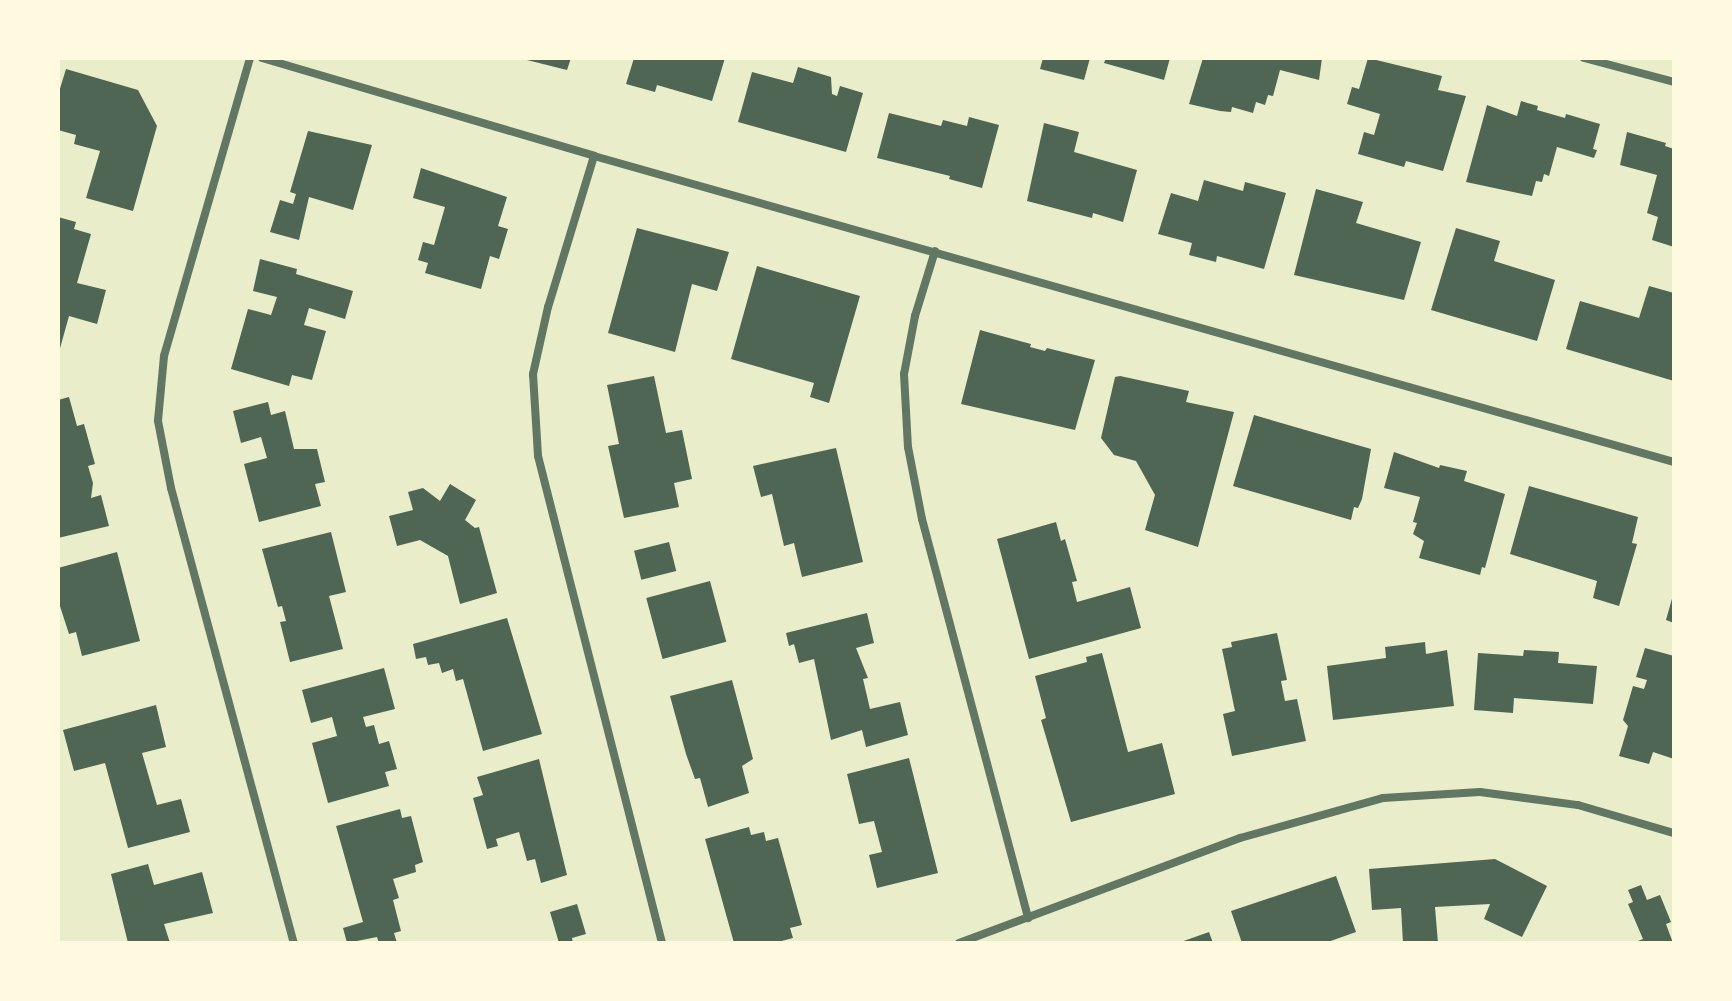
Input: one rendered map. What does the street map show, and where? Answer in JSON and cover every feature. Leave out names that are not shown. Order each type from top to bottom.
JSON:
[{"type":"street","points":[[250,58],[167,342],[158,421],[171,488],[294,943]]},
{"type":"street","points":[[262,58],[594,156],[1674,462]]},
{"type":"street","points":[[1584,58],[1674,82]]},
{"type":"street","points":[[594,156],[548,307],[533,374],[538,456],[662,943]]},
{"type":"street","points":[[935,251],[915,316],[904,374],[908,447],[922,519],[1028,918]]},
{"type":"street","points":[[959,943],[1240,838],[1383,798],[1480,792],[1578,805],[1674,833]]},
{"type":"building","points":[[571,58],[567,70],[523,59]]},
{"type":"building","points":[[634,58],[725,58],[712,101],[657,85],[655,92],[626,84]]},
{"type":"building","points":[[1043,58],[1090,58],[1084,80],[1040,69]]},
{"type":"building","points":[[1106,58],[1170,58],[1164,80],[1104,63]]},
{"type":"building","points":[[1203,58],[1322,58],[1319,80],[1280,70],[1273,96],[1268,95],[1265,105],[1256,102],[1253,113],[1232,107],[1231,112],[1189,104]]},
{"type":"building","points":[[1368,58],[1442,76],[1438,90],[1466,96],[1443,171],[1406,161],[1404,167],[1358,154],[1364,132],[1374,135],[1380,114],[1347,104],[1352,87],[1359,89]]},
{"type":"building","points":[[798,67],[831,77],[832,94],[837,96],[840,86],[863,93],[846,152],[738,122],[752,72],[793,83]]},
{"type":"building","points":[[66,69],[138,90],[157,126],[133,211],[86,198],[100,151],[74,144],[76,135],[58,130],[58,95]]},
{"type":"building","points":[[1521,101],[1538,106],[1537,110],[1600,124],[1593,149],[1597,150],[1594,158],[1557,147],[1549,176],[1544,174],[1542,182],[1536,181],[1532,196],[1466,182],[1487,105],[1517,116]]},
{"type":"building","points":[[889,113],[941,126],[943,120],[967,126],[969,117],[999,125],[982,188],[949,179],[950,176],[877,158]]},
{"type":"building","points":[[1044,123],[1079,132],[1074,152],[1137,170],[1123,222],[1093,213],[1092,218],[1027,201]]},
{"type":"building","points":[[308,131],[372,145],[353,210],[309,197],[299,240],[270,232],[280,200],[293,204],[296,194],[290,192]]},
{"type":"building","points":[[1627,132],[1666,143],[1665,146],[1674,149],[1674,247],[1652,240],[1658,217],[1647,213],[1657,175],[1620,165]]},
{"type":"building","points":[[421,168],[507,197],[498,226],[508,229],[499,259],[490,256],[481,289],[425,273],[428,263],[418,260],[423,242],[434,245],[445,207],[413,198]]},
{"type":"building","points":[[1204,180],[1243,191],[1245,182],[1286,193],[1264,269],[1217,256],[1216,262],[1189,255],[1192,243],[1158,234],[1171,193],[1198,201]]},
{"type":"building","points":[[1316,189],[1363,202],[1356,223],[1421,242],[1404,300],[1294,275]]},
{"type":"building","points":[[58,217],[76,222],[74,229],[91,234],[77,283],[106,290],[97,324],[69,316],[59,352]]},
{"type":"building","points":[[637,228],[729,252],[717,291],[692,284],[675,352],[608,333]]},
{"type":"building","points":[[1456,228],[1500,241],[1494,261],[1555,280],[1537,341],[1431,310]]},
{"type":"building","points":[[260,259],[297,269],[296,274],[353,291],[345,319],[309,308],[304,325],[326,331],[312,380],[292,375],[289,386],[231,369],[248,309],[271,315],[277,297],[253,291]]},
{"type":"building","points":[[757,266],[860,296],[829,403],[810,397],[814,383],[731,359]]},
{"type":"building","points":[[1649,286],[1674,293],[1674,381],[1566,349],[1580,301],[1639,318]]},
{"type":"building","points":[[980,330],[1045,351],[1047,348],[1095,360],[1075,430],[961,404]]},
{"type":"building","points":[[654,376],[666,433],[682,430],[692,479],[674,483],[679,507],[624,518],[608,446],[619,444],[607,385]]},
{"type":"building","points":[[1115,377],[1189,391],[1186,402],[1234,412],[1198,547],[1145,530],[1155,495],[1136,461],[1114,455],[1101,438]]},
{"type":"building","points":[[69,397],[77,426],[84,424],[95,464],[88,466],[93,483],[91,498],[101,495],[109,526],[58,538],[58,400]]},
{"type":"building","points":[[268,402],[271,415],[285,411],[294,449],[317,449],[325,482],[315,484],[321,506],[259,522],[244,464],[267,458],[261,437],[241,443],[233,411]]},
{"type":"building","points":[[1254,415],[1371,449],[1362,499],[1358,508],[1354,507],[1351,520],[1233,486]]},
{"type":"building","points":[[836,448],[863,562],[802,577],[794,543],[784,546],[772,494],[761,497],[753,466]]},
{"type":"building","points":[[1394,452],[1439,468],[1440,465],[1467,471],[1464,481],[1505,494],[1485,568],[1482,567],[1480,575],[1419,558],[1424,541],[1413,534],[1417,523],[1413,522],[1420,497],[1384,488]]},
{"type":"building","points":[[450,484],[476,500],[465,520],[475,528],[479,527],[497,593],[460,604],[448,556],[420,540],[397,546],[389,516],[413,510],[408,492],[423,488],[440,501]]},
{"type":"building","points":[[1529,486],[1638,517],[1632,543],[1637,544],[1619,606],[1593,598],[1597,581],[1510,554]]},
{"type":"building","points":[[1056,522],[1061,541],[1065,539],[1077,581],[1072,582],[1077,602],[1130,587],[1141,628],[1029,659],[997,539]]},
{"type":"building","points":[[331,532],[346,592],[329,596],[343,649],[290,662],[280,622],[286,621],[282,606],[278,607],[262,549]]},
{"type":"building","points":[[669,542],[676,571],[641,580],[634,551]]},
{"type":"building","points":[[117,552],[140,641],[82,656],[76,632],[69,634],[58,600],[58,568]]},
{"type":"building","points":[[710,581],[726,642],[663,659],[646,598]]},
{"type":"building","points":[[1674,595],[1674,623],[1666,620]]},
{"type":"building","points":[[867,613],[874,643],[856,648],[868,678],[863,679],[870,709],[900,702],[908,735],[866,747],[862,730],[831,740],[814,659],[799,663],[794,644],[789,646],[786,633]]},
{"type":"building","points":[[507,618],[542,734],[483,751],[463,679],[456,681],[453,669],[442,673],[439,663],[428,665],[426,657],[416,659],[413,644]]},
{"type":"building","points":[[1277,633],[1287,680],[1281,681],[1285,701],[1297,699],[1306,741],[1232,756],[1223,714],[1235,711],[1222,649],[1232,647],[1231,642]]},
{"type":"building","points":[[1425,642],[1426,654],[1447,650],[1454,706],[1333,720],[1327,666],[1386,658],[1385,647]]},
{"type":"building","points":[[1645,648],[1674,656],[1674,759],[1653,752],[1649,764],[1619,756],[1628,726],[1623,720],[1633,686],[1644,689],[1647,680],[1636,677]]},
{"type":"building","points":[[1524,650],[1559,652],[1558,663],[1597,666],[1593,704],[1514,698],[1513,713],[1474,710],[1478,653],[1523,656]]},
{"type":"building","points":[[1102,653],[1128,752],[1162,743],[1175,794],[1071,822],[1041,720],[1046,718],[1035,676],[1087,662],[1086,657]]},
{"type":"building","points":[[384,668],[395,709],[363,717],[366,727],[374,725],[379,744],[389,741],[397,769],[385,772],[389,786],[328,803],[312,743],[337,736],[332,717],[311,723],[302,690]]},
{"type":"building","points":[[732,680],[753,759],[742,766],[749,793],[708,807],[700,778],[695,779],[686,754],[670,696]]},
{"type":"building","points":[[156,705],[166,747],[142,753],[157,805],[181,799],[190,832],[128,848],[105,763],[74,771],[63,730]]},
{"type":"building","points":[[909,758],[938,873],[877,888],[869,855],[882,852],[874,821],[859,824],[847,774]]},
{"type":"building","points":[[539,759],[567,875],[541,883],[535,859],[527,861],[519,832],[496,839],[498,846],[487,849],[473,798],[483,795],[477,777]]},
{"type":"building","points":[[400,809],[402,818],[411,816],[423,862],[415,865],[416,872],[393,879],[399,898],[393,900],[401,931],[394,933],[397,943],[379,943],[377,937],[347,943],[343,928],[363,922],[336,826]]},
{"type":"building","points":[[749,827],[751,835],[764,832],[766,841],[778,838],[802,925],[790,928],[793,938],[774,943],[734,943],[705,839]]},
{"type":"building","points":[[1495,859],[1547,886],[1522,937],[1484,919],[1490,904],[1435,907],[1438,943],[1403,943],[1401,908],[1372,910],[1369,869]]},
{"type":"building","points":[[148,864],[154,885],[202,872],[213,913],[164,924],[170,943],[128,943],[111,874]]},
{"type":"building","points":[[1336,876],[1356,932],[1325,943],[1242,943],[1231,911]]},
{"type":"building","points":[[1641,885],[1647,900],[1660,895],[1671,922],[1666,924],[1673,943],[1633,943],[1643,939],[1628,904],[1633,902],[1628,890]]},
{"type":"building","points":[[577,904],[586,934],[572,938],[573,943],[559,943],[550,912]]},
{"type":"building","points":[[1209,932],[1213,943],[1178,943]]}]
